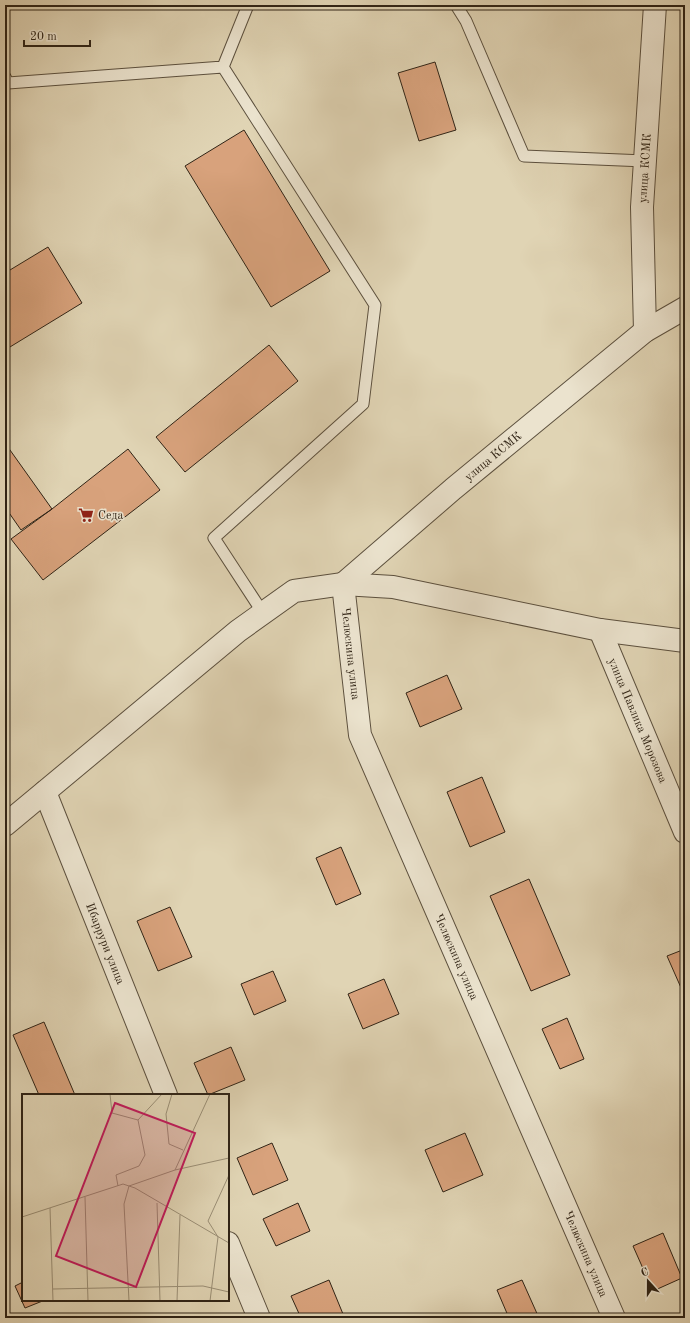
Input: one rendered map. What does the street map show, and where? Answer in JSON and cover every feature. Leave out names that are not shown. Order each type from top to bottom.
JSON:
[{"type":"street","name":"улица КСМК","points":[[645,331],[642,207],[655,5]]},
{"type":"street","name":"улица КСМК","points":[[343,584],[453,489],[645,331],[685,308]]},
{"type":"street","points":[[5,825],[238,631],[294,591],[343,584],[393,587],[600,630],[685,641]]},
{"type":"street","name":"Челюскина улица","points":[[343,584],[360,735],[614,1318]]},
{"type":"street","name":"улица Павлика Морозова","points":[[600,630],[685,832]]},
{"type":"street","name":"Ибаррури улица","points":[[45,792],[166,1094]]},
{"type":"street","points":[[229,1245],[260,1318]]},
{"type":"lane","points":[[223,67],[248,5]]},
{"type":"lane","points":[[456,5],[466,21],[524,156],[645,161]]},
{"type":"lane","points":[[5,77],[8,83],[223,67]]},
{"type":"lane","points":[[223,67],[375,305],[363,404],[214,538],[263,613]]},
{"type":"building","points":[[553,5],[608,5],[607,8]]},
{"type":"building","points":[[435,62],[456,130],[419,141],[398,73]]},
{"type":"building","points":[[244,130],[330,271],[271,307],[185,166]]},
{"type":"building","points":[[48,247],[82,303],[5,350],[5,273]]},
{"type":"building","points":[[269,345],[298,381],[185,472],[156,437]]},
{"type":"building","points":[[5,443],[52,509],[21,530],[5,507]]},
{"type":"building","points":[[128,449],[160,490],[43,580],[11,539],[52,509]]},
{"type":"building","points":[[447,675],[462,709],[420,727],[406,693]]},
{"type":"building","points":[[482,777],[505,832],[470,847],[447,792]]},
{"type":"building","points":[[341,847],[361,894],[336,905],[316,858]]},
{"type":"building","points":[[529,879],[570,975],[531,991],[490,896]]},
{"type":"building","points":[[170,907],[192,957],[158,971],[137,921]]},
{"type":"building","points":[[685,949],[685,989],[682,990],[667,956]]},
{"type":"building","points":[[273,971],[286,1001],[254,1015],[241,984]]},
{"type":"building","points":[[384,979],[399,1014],[363,1029],[348,994]]},
{"type":"building","points":[[567,1018],[584,1059],[560,1069],[542,1029]]},
{"type":"building","points":[[44,1022],[75,1094],[39,1094],[13,1035]]},
{"type":"building","points":[[231,1047],[245,1080],[208,1094],[194,1063]]},
{"type":"building","points":[[465,1133],[483,1175],[443,1192],[425,1150]]},
{"type":"building","points":[[272,1143],[288,1180],[253,1195],[237,1158]]},
{"type":"building","points":[[298,1203],[310,1231],[276,1246],[263,1219]]},
{"type":"building","points":[[663,1233],[682,1278],[653,1291],[633,1246]]},
{"type":"building","points":[[329,1280],[343,1314],[334,1318],[301,1318],[291,1296]]},
{"type":"building","points":[[522,1280],[539,1318],[509,1318],[497,1290]]},
{"type":"building","points":[[22,1282],[22,1301],[42,1301],[25,1308],[15,1286]]},
{"type":"place","name":"Седа","points":[[86,515]]}]
